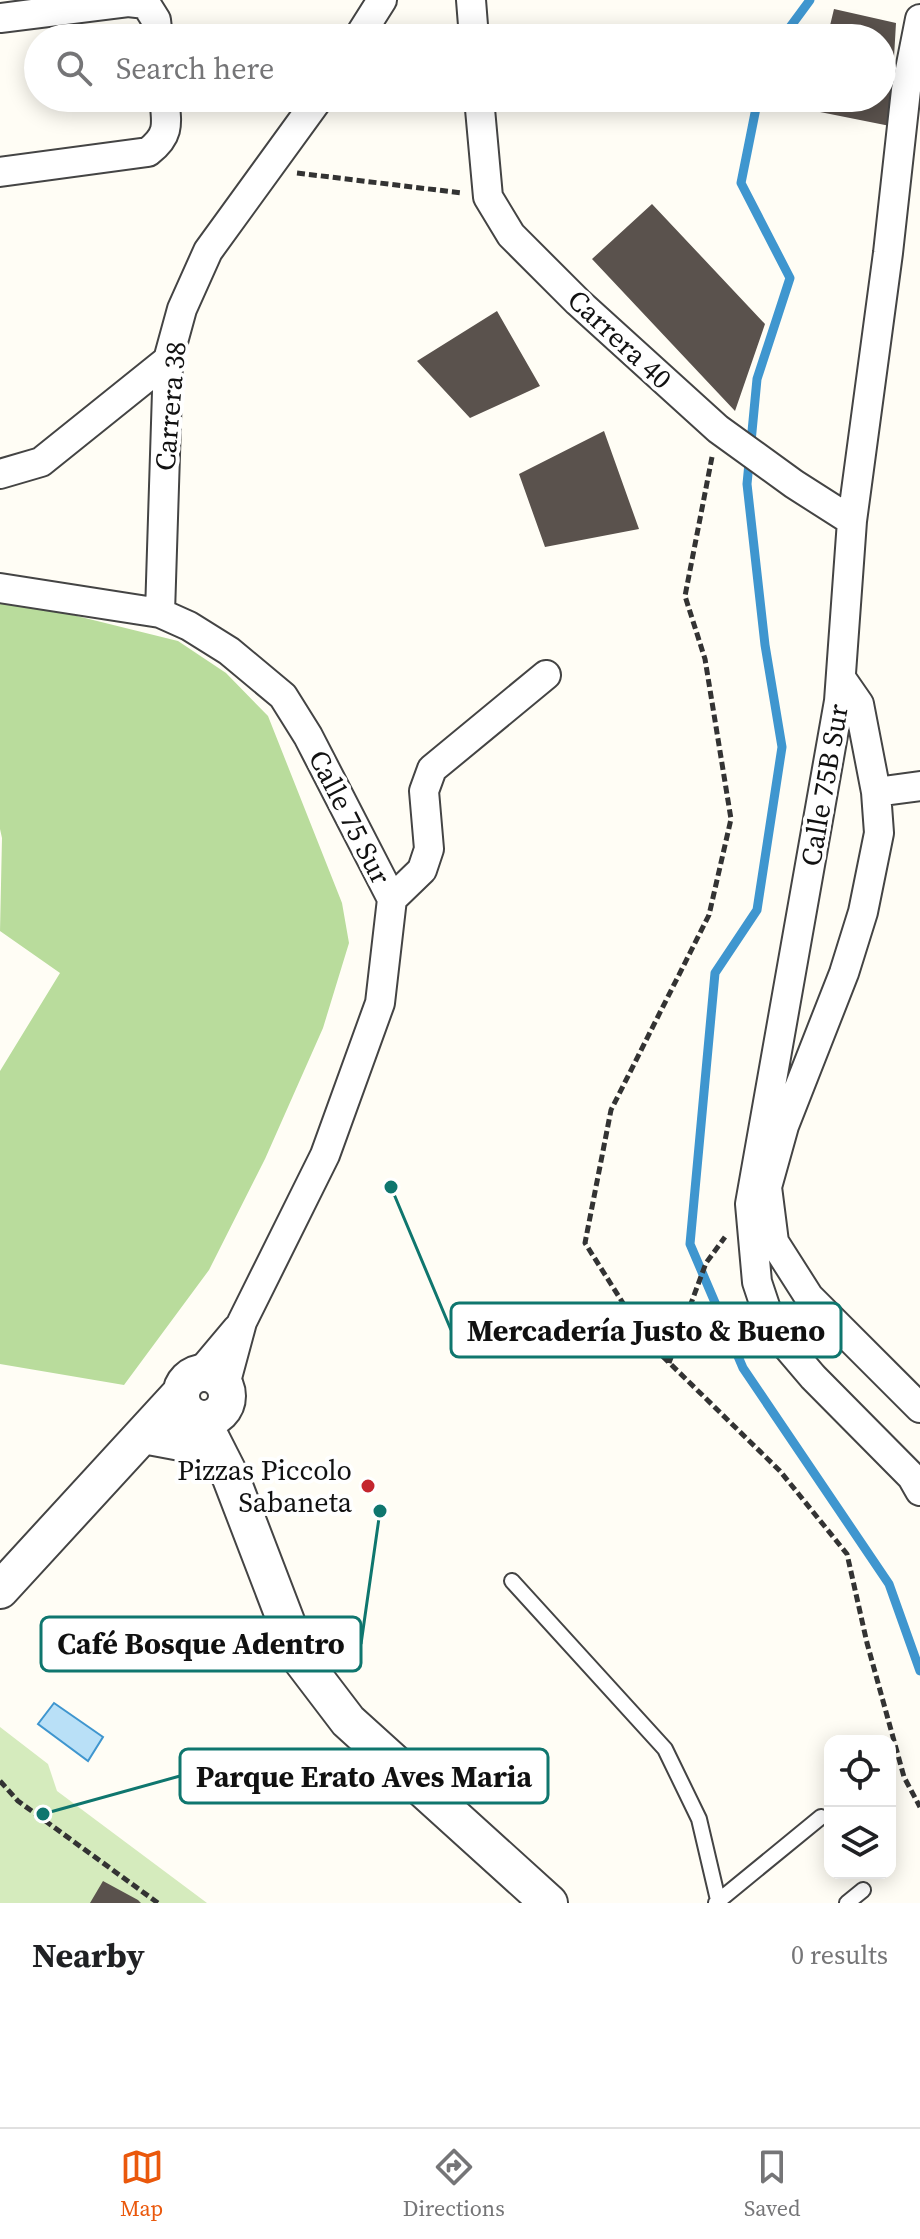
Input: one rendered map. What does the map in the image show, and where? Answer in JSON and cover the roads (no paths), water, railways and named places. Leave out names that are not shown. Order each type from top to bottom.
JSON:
[{"type":"street","points":[[367,24],[382,0]]},
{"type":"street","points":[[471,0],[473,24]]},
{"type":"street","points":[[0,18],[128,2],[146,4],[156,24]]},
{"type":"street","name":"Calle 75B Sur","points":[[920,19],[906,90],[888,253],[852,521],[839,701],[750,1204],[757,1282],[773,1330],[813,1377],[912,1477],[920,1491]]},
{"type":"street","points":[[0,172],[148,152],[163,141],[166,112]]},
{"type":"street","name":"Carrera 38","points":[[160,613],[168,360],[182,309],[208,251],[309,112]]},
{"type":"street","name":"Carrera 40","points":[[480,112],[488,197],[511,235],[578,302],[728,436],[852,521]]},
{"type":"street","points":[[0,474],[41,462],[168,360]]},
{"type":"street","name":"Calle 75 Sur","points":[[0,588],[160,613],[189,626],[229,651],[283,696],[308,736],[392,899],[380,1003],[325,1155],[203,1399],[227,1470],[300,1658],[348,1721],[549,1903]]},
{"type":"street","points":[[392,899],[422,870],[429,849],[424,791],[432,769],[546,675]]},
{"type":"street","points":[[841,678],[859,704],[876,792],[879,833],[863,912],[844,973],[784,1126],[767,1187],[774,1242],[809,1297],[920,1408]]},
{"type":"street","points":[[876,792],[920,786]]},
{"type":"street","points":[[0,1590],[143,1440],[203,1399]]},
{"type":"street","points":[[143,1440],[190,1445],[227,1470]]},
{"type":"lane","points":[[512,1581],[665,1749],[699,1819],[717,1902],[821,1817]]},
{"type":"lane","points":[[847,1903],[863,1890]]},
{"type":"water","points":[[54,1703],[103,1737],[88,1761],[38,1724]]},
{"type":"waterway","points":[[792,24],[810,0]]},
{"type":"waterway","points":[[755,112],[741,183],[790,278],[757,379],[747,484],[765,645],[782,747],[757,910],[715,973],[690,1244],[743,1368],[889,1584],[920,1671]]},
{"type":"place","name":"Mercadería Justo & Bueno","points":[[391,1187]]},
{"type":"place","name":"Pizzas Piccolo Sabaneta","points":[[368,1486]]},
{"type":"place","name":"Café Bosque Adentro","points":[[380,1511]]},
{"type":"place","name":"Parque Erato Aves Maria","points":[[43,1814]]}]
